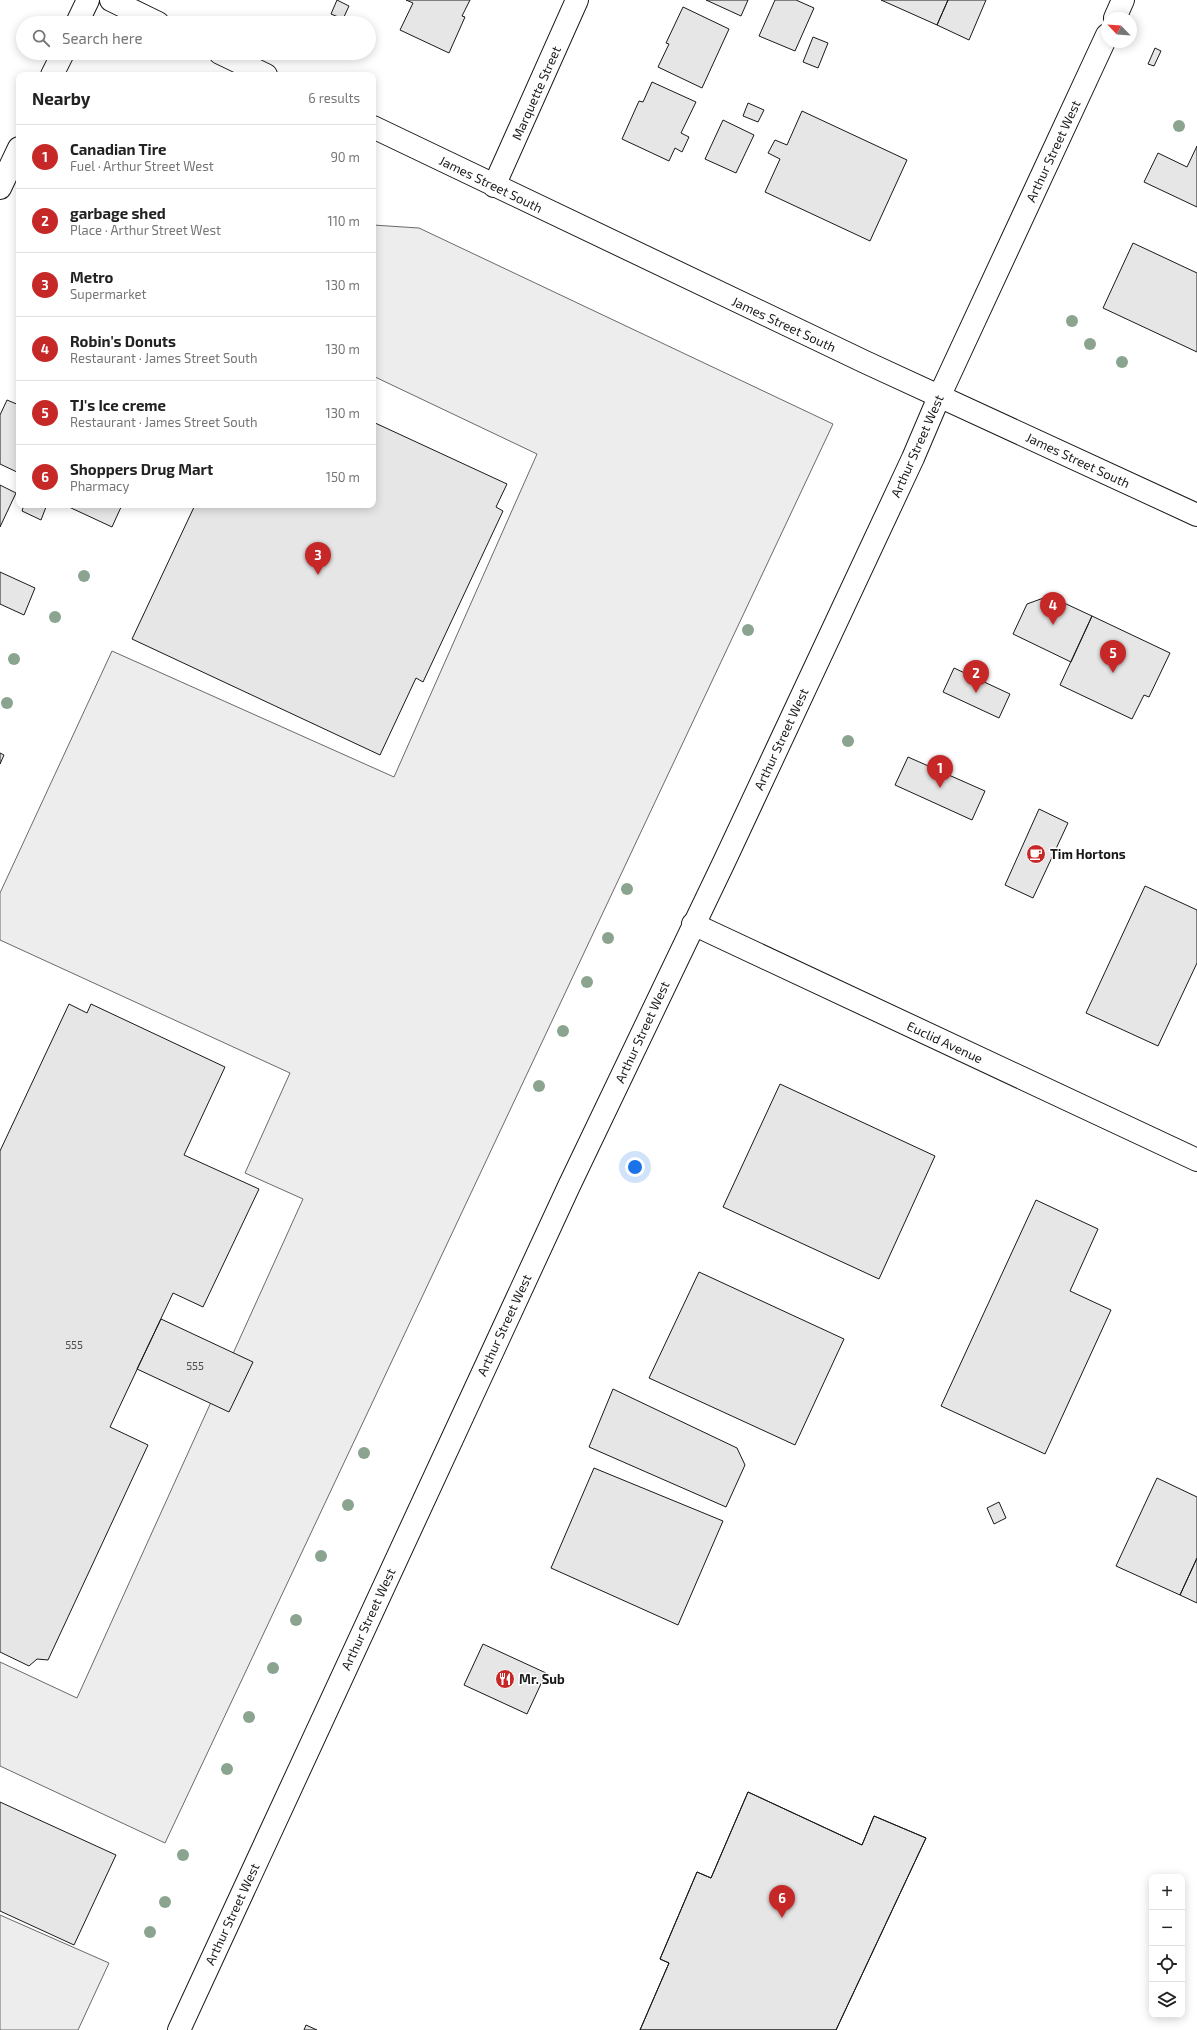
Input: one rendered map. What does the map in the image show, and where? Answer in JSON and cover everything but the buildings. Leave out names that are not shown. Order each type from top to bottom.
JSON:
[{"type":"main road","points":[[80,16],[88,0]]},
{"type":"main road","points":[[111,0],[144,16]]},
{"type":"main road","name":"Marquette Street","points":[[494,186],[577,0]]},
{"type":"main road","points":[[1118,12],[1123,0]]},
{"type":"main road","name":"Arthur Street West","points":[[178,2030],[482,1370],[913,458],[939,397],[1101,48]]},
{"type":"main road","points":[[54,72],[60,60]]},
{"type":"main road","points":[[235,60],[260,72]]},
{"type":"main road","name":"James Street South","points":[[376,128],[939,397],[1197,515]]},
{"type":"main road","points":[[0,188],[16,154]]},
{"type":"main road","name":"Euclid Avenue","points":[[693,924],[1197,1160]]},
{"type":"shaded area","points":[[376,225],[419,228],[833,424],[165,1843],[0,1766],[0,1662],[77,1698],[303,1199],[245,1173],[290,1073],[0,940],[0,893],[112,651],[394,777],[537,454],[376,377]]},
{"type":"shaded area","points":[[0,1915],[109,1963],[78,2030],[0,2030]]},
{"type":"place","name":"Metro","points":[[318,575]]},
{"type":"place","name":"Robin's Donuts","points":[[1053,625]]},
{"type":"place","name":"TJ's Ice creme","points":[[1113,673]]},
{"type":"place","name":"garbage shed","points":[[976,693]]},
{"type":"place","name":"Canadian Tire","points":[[940,788]]},
{"type":"place","name":"Tim Hortons","points":[[1036,854]]},
{"type":"place","name":"Mr. Sub","points":[[505,1679]]},
{"type":"place","name":"Shoppers Drug Mart","points":[[782,1918]]}]
